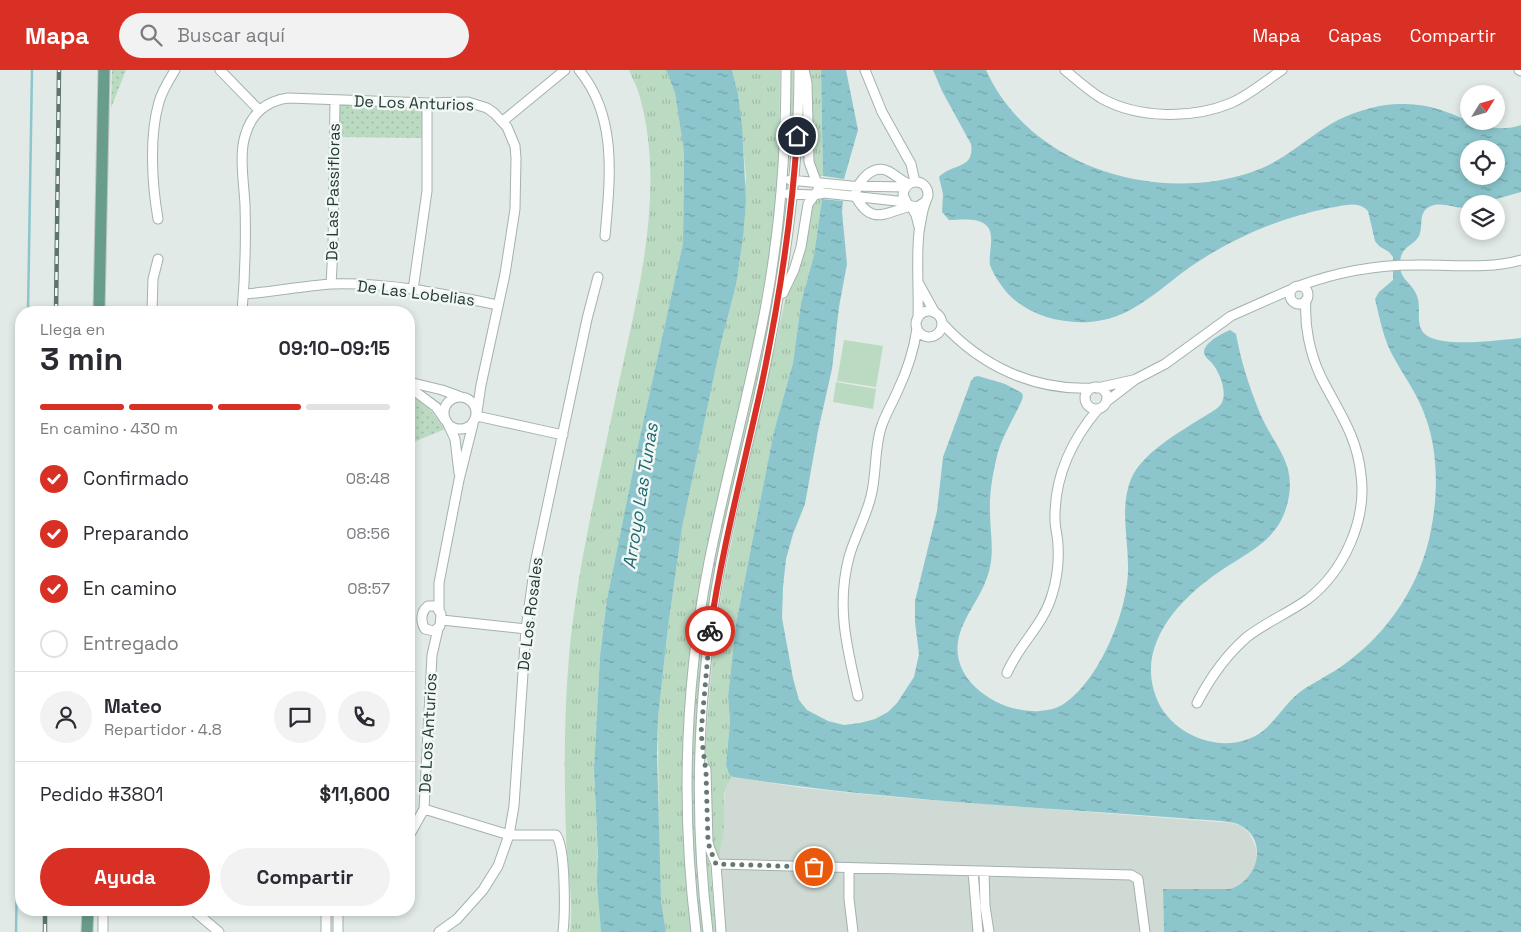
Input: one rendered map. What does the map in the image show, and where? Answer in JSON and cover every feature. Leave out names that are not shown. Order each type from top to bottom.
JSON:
[{"type":"main road","points":[[99,306],[104,70]]},
{"type":"main road","points":[[87,932],[88,916]]},
{"type":"street","points":[[158,219],[153,162],[156,118],[159,100],[174,70]]},
{"type":"street","points":[[220,70],[259,110],[248,128],[244,144],[245,232],[243,306]]},
{"type":"street","points":[[432,655],[442,620],[439,610],[439,582],[511,239],[516,188],[515,146],[503,120],[565,70]]},
{"type":"street","points":[[579,70],[596,94],[602,109],[606,130],[610,164],[605,236]]},
{"type":"street","points":[[696,932],[689,844],[687,768],[696,648],[709,562],[765,309],[772,267],[782,180],[786,70]]},
{"type":"street","points":[[708,932],[700,835],[701,733],[709,641],[722,560],[762,383],[778,302],[793,194],[799,102],[799,70]]},
{"type":"street","points":[[804,70],[807,83],[808,155],[811,172],[822,187]]},
{"type":"street","points":[[866,70],[882,112],[911,164],[910,184],[903,195],[918,220],[920,232]]},
{"type":"street","points":[[1065,70],[1102,98],[1124,107],[1149,113],[1170,115],[1198,112],[1231,103],[1250,93],[1282,70]]},
{"type":"street","name":"De Los Anturios","points":[[259,110],[278,99],[288,98],[427,103],[468,102],[478,104],[503,120]]},
{"type":"street","name":"De Las Passifloras","points":[[331,284],[335,100]]},
{"type":"street","points":[[413,290],[427,191],[427,103]]},
{"type":"street","points":[[853,191],[867,175],[873,171],[881,170],[886,170],[910,184]]},
{"type":"street","points":[[782,180],[853,191],[920,206],[925,202]]},
{"type":"street","points":[[853,191],[910,184],[925,187],[928,194],[920,232],[918,318],[915,345],[899,388],[881,425],[876,472],[870,500],[853,543],[845,578],[843,608],[845,638],[858,696]]},
{"type":"street","points":[[778,302],[794,270],[802,247],[807,209],[814,195],[822,187]]},
{"type":"street","points":[[853,191],[870,213],[879,216],[884,216],[908,204]]},
{"type":"street","points":[[781,193],[814,195]]},
{"type":"street","points":[[152,306],[153,279],[158,259]]},
{"type":"street","points":[[1073,389],[1091,405],[1103,406],[1136,379],[1165,364],[1231,316],[1316,280],[1354,270],[1386,266],[1486,266],[1521,260]]},
{"type":"street","name":"De Los Rosales","points":[[439,932],[456,919],[483,890],[498,866],[509,835],[514,806],[526,629],[535,564],[598,277]]},
{"type":"street","points":[[1275,296],[1302,303],[1316,280]]},
{"type":"street","points":[[919,283],[935,313],[953,335],[976,354],[1009,373],[1039,383],[1073,389],[1095,388],[1136,379]]},
{"type":"street","name":"De Las Lobelias","points":[[244,294],[331,284],[374,285],[498,305]]},
{"type":"street","points":[[1197,703],[1215,672],[1236,648],[1262,626],[1301,603],[1319,589],[1346,552],[1357,522],[1362,492],[1359,459],[1347,423],[1315,362],[1310,344],[1306,315],[1307,297],[1304,287],[1296,287],[1290,293],[1294,302],[1306,315]]},
{"type":"street","points":[[918,318],[927,311],[935,313]]},
{"type":"street","points":[[937,334],[942,327],[942,323]]},
{"type":"street","points":[[917,328],[921,334],[928,337]]},
{"type":"street","points":[[915,345],[937,334],[953,335]]},
{"type":"street","points":[[415,383],[463,397],[473,403],[475,417],[468,427],[458,429],[447,422],[436,407],[415,391]]},
{"type":"street","points":[[459,480],[455,439],[444,414],[447,404],[456,398],[473,393],[481,385]]},
{"type":"street","points":[[1007,673],[1014,657],[1040,624],[1052,595],[1058,560],[1055,500],[1066,456],[1088,421],[1091,405],[1087,392],[1095,388],[1104,391],[1106,402]]},
{"type":"street","points":[[475,417],[563,435]]},
{"type":"street","points":[[432,655],[422,618],[439,582]]},
{"type":"street","points":[[426,608],[432,605],[439,610]]},
{"type":"street","points":[[442,620],[526,629]]},
{"type":"street","points":[[423,626],[431,631],[438,629]]},
{"type":"street","name":"De Los Anturios","points":[[415,825],[424,809],[432,655]]},
{"type":"street","points":[[701,733],[706,772],[708,842],[716,864],[721,932]]},
{"type":"street","points":[[424,809],[509,835],[554,834],[558,837],[562,861],[565,919],[563,932]]},
{"type":"street","points":[[716,864],[1135,876],[1138,879],[1145,932]]},
{"type":"street","points":[[849,868],[849,899],[853,932]]},
{"type":"street","points":[[973,871],[978,932]]},
{"type":"street","points":[[984,871],[985,906],[989,932]]},
{"type":"street","points":[[103,916],[103,932]]},
{"type":"street","points":[[200,916],[219,932]]},
{"type":"street","points":[[326,916],[326,932]]},
{"type":"street","points":[[338,916],[338,932]]},
{"type":"shaded area","points":[[733,777],[803,788],[892,797],[1231,823],[1240,825],[1249,833],[1256,847],[1257,859],[1254,870],[1247,880],[1235,888],[1163,889],[1164,932],[725,932],[719,859],[726,787],[728,781]]},
{"type":"green space","points":[[112,70],[126,70],[111,108]]},
{"type":"green space","points":[[629,70],[666,70],[675,93],[684,152],[683,243],[639,441],[607,599],[600,656],[594,770],[601,932],[570,932],[571,896],[566,836],[565,768],[569,656],[582,560],[639,287],[649,209],[650,170],[647,132],[638,91]]},
{"type":"green space","points":[[732,70],[780,70],[779,170],[774,228],[756,331],[734,434],[686,711],[683,781],[685,866],[692,932],[666,932],[661,900],[659,863],[658,718],[682,528],[721,343],[736,285],[746,176],[738,94]]},
{"type":"green space","points":[[789,70],[793,70],[791,171],[789,171]]},
{"type":"green space","points":[[806,70],[821,70],[823,176],[816,176],[813,172]]},
{"type":"green space","points":[[338,104],[424,105],[424,138],[338,137]]},
{"type":"green space","points":[[817,198],[822,199],[814,255],[801,303],[793,363],[774,431],[736,624],[728,696],[730,722],[726,765],[729,774],[733,777],[725,791],[724,829],[719,859],[711,842],[710,775],[705,748],[713,651],[723,584],[738,511],[786,296],[809,210]]},
{"type":"green space","points":[[788,201],[778,288],[701,684],[704,932],[700,932],[692,814],[693,736],[699,658],[716,553],[774,287]]},
{"type":"green space","points":[[844,340],[883,346],[876,387],[837,381]]},
{"type":"green space","points":[[836,382],[876,389],[873,409],[833,402]]},
{"type":"green space","points":[[415,399],[430,410],[445,429],[415,442]]},
{"type":"green space","points":[[706,854],[710,864],[716,932],[712,932],[711,927]]},
{"type":"water","name":"Arroyo Las Tunas","points":[[666,70],[732,70],[738,94],[742,126],[746,201],[736,285],[721,343],[682,528],[658,718],[657,753],[661,900],[666,932],[601,932],[597,882],[598,857],[594,770],[600,656],[607,599],[639,441],[683,243],[684,152],[675,93]]},
{"type":"water","points":[[821,70],[846,70],[858,130],[844,179],[823,176]]},
{"type":"water","points":[[933,70],[986,70],[1006,103],[1032,131],[1064,153],[1099,169],[1137,180],[1176,183],[1215,181],[1252,172],[1281,158],[1340,119],[1378,106],[1410,104],[1445,111],[1460,117],[1460,130],[1505,130],[1505,128],[1521,125],[1521,192],[1505,197],[1505,195],[1460,195],[1460,207],[1440,204],[1431,206],[1422,215],[1417,240],[1405,249],[1401,257],[1400,269],[1417,296],[1420,327],[1426,335],[1434,339],[1458,342],[1521,338],[1521,932],[1164,932],[1163,889],[1230,889],[1240,885],[1247,878],[1253,869],[1257,850],[1255,840],[1240,825],[1221,821],[976,804],[854,793],[733,777],[729,774],[726,765],[730,722],[728,696],[736,624],[774,431],[793,363],[801,303],[814,255],[822,199],[843,201],[842,212],[847,264],[839,307],[832,369],[818,431],[805,504],[793,534],[786,559],[782,618],[793,678],[799,700],[807,710],[828,721],[844,725],[875,719],[888,712],[897,703],[914,677],[919,654],[915,622],[915,601],[937,511],[943,457],[971,381],[974,377],[978,376],[1005,384],[1023,395],[1000,445],[993,475],[990,505],[992,547],[988,576],[963,624],[957,650],[960,665],[968,679],[993,700],[1008,707],[1040,711],[1062,705],[1088,680],[1099,664],[1116,626],[1126,588],[1128,559],[1125,513],[1127,490],[1131,479],[1137,468],[1156,448],[1221,404],[1224,390],[1221,380],[1214,366],[1204,353],[1210,342],[1230,330],[1236,334],[1240,354],[1264,423],[1282,453],[1286,464],[1290,487],[1288,501],[1284,515],[1270,536],[1252,551],[1204,583],[1176,610],[1165,625],[1152,659],[1151,678],[1156,697],[1163,711],[1174,723],[1202,739],[1217,743],[1233,743],[1249,739],[1263,731],[1300,692],[1341,667],[1362,650],[1390,621],[1420,569],[1434,515],[1436,468],[1434,452],[1422,408],[1390,349],[1382,328],[1375,299],[1379,292],[1393,280],[1393,257],[1375,241],[1368,211],[1359,206],[1345,205],[1311,212],[1276,223],[1241,237],[1208,255],[1151,297],[1128,311],[1103,320],[1089,322],[1059,320],[1031,311],[1018,303],[998,280],[990,265],[991,233],[986,225],[973,220],[949,220],[942,212],[943,194],[939,177],[970,158],[971,144],[942,91]]},
{"type":"waterway","points":[[28,306],[32,70]]},
{"type":"waterway","points":[[16,916],[16,932]]},
{"type":"railway","points":[[56,306],[59,70]]},
{"type":"railway","points":[[45,916],[45,932]]},
{"type":"way so far","points":[[710,631],[701,733],[706,772],[708,842],[716,864],[814,867]]},
{"type":"route","points":[[710,631],[722,560],[762,383],[778,302],[792,210],[797,136]]}]
